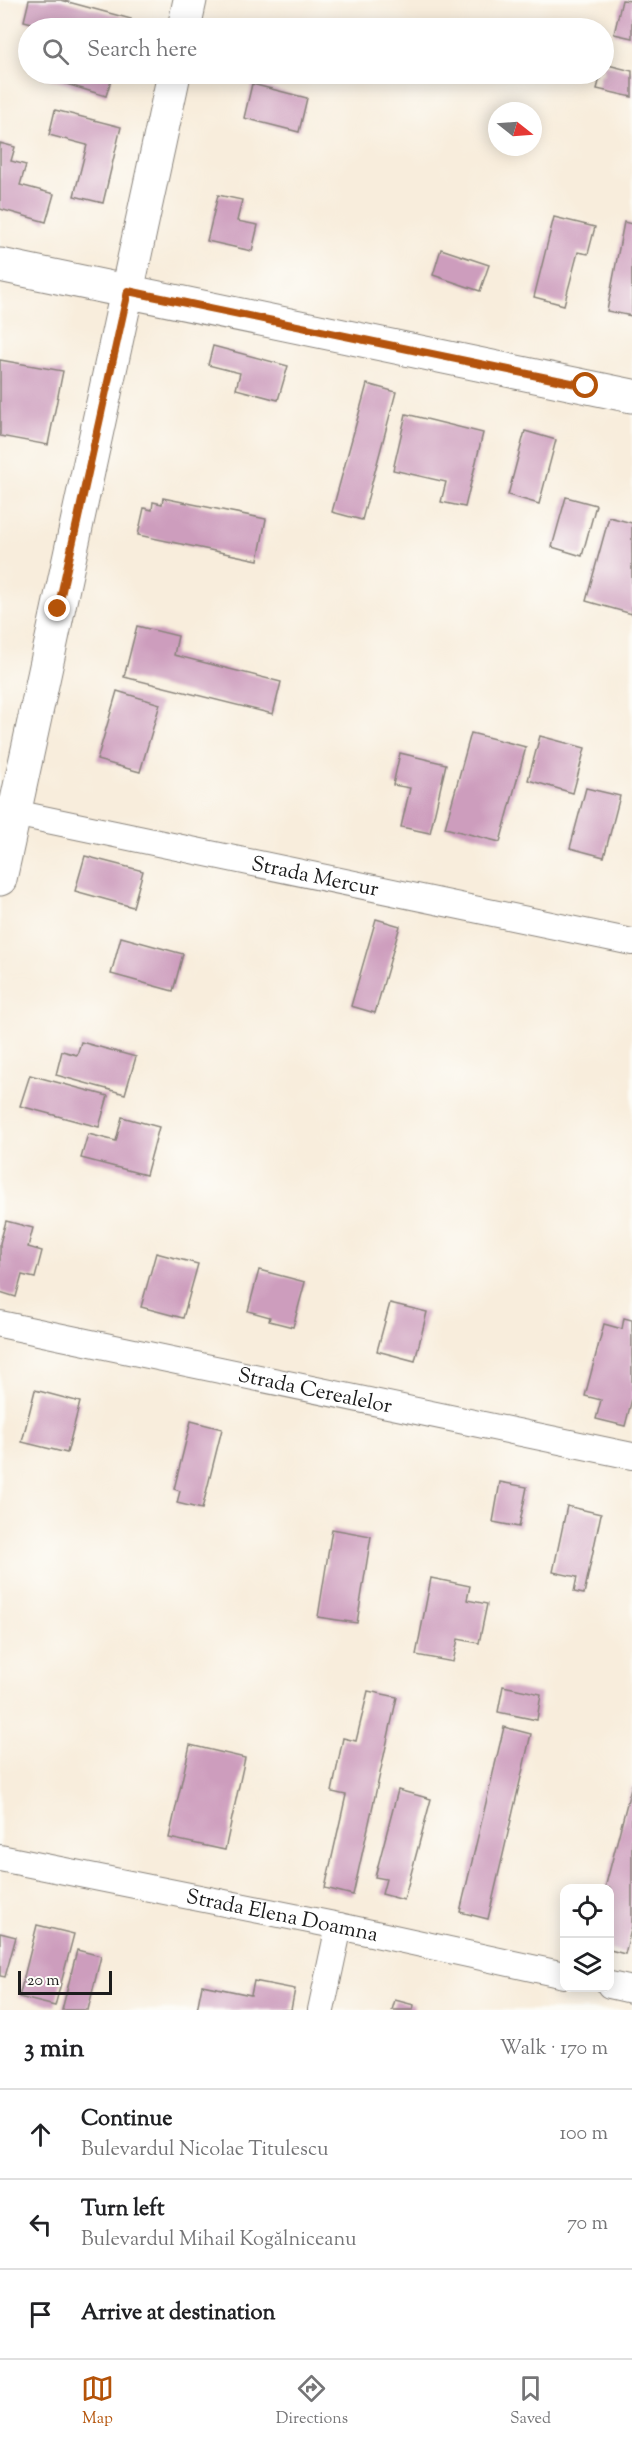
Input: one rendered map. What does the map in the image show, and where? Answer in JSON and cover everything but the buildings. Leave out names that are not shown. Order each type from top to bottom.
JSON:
[{"type":"main road","points":[[186,18],[190,0]]},
{"type":"main road","points":[[0,879],[7,811],[128,291],[172,84]]},
{"type":"main road","points":[[0,265],[632,396]]},
{"type":"street","name":"Strada Mercur","points":[[7,811],[632,942]]},
{"type":"street","name":"Strada Cerealelor","points":[[0,1324],[632,1456]]},
{"type":"street","name":"Strada Elena Doamna","points":[[0,1858],[339,1926],[560,1974]]},
{"type":"street","points":[[321,2010],[339,1926]]},
{"type":"street","points":[[614,1986],[632,1990]]},
{"type":"route","points":[[58,609],[128,291],[586,386]]}]
